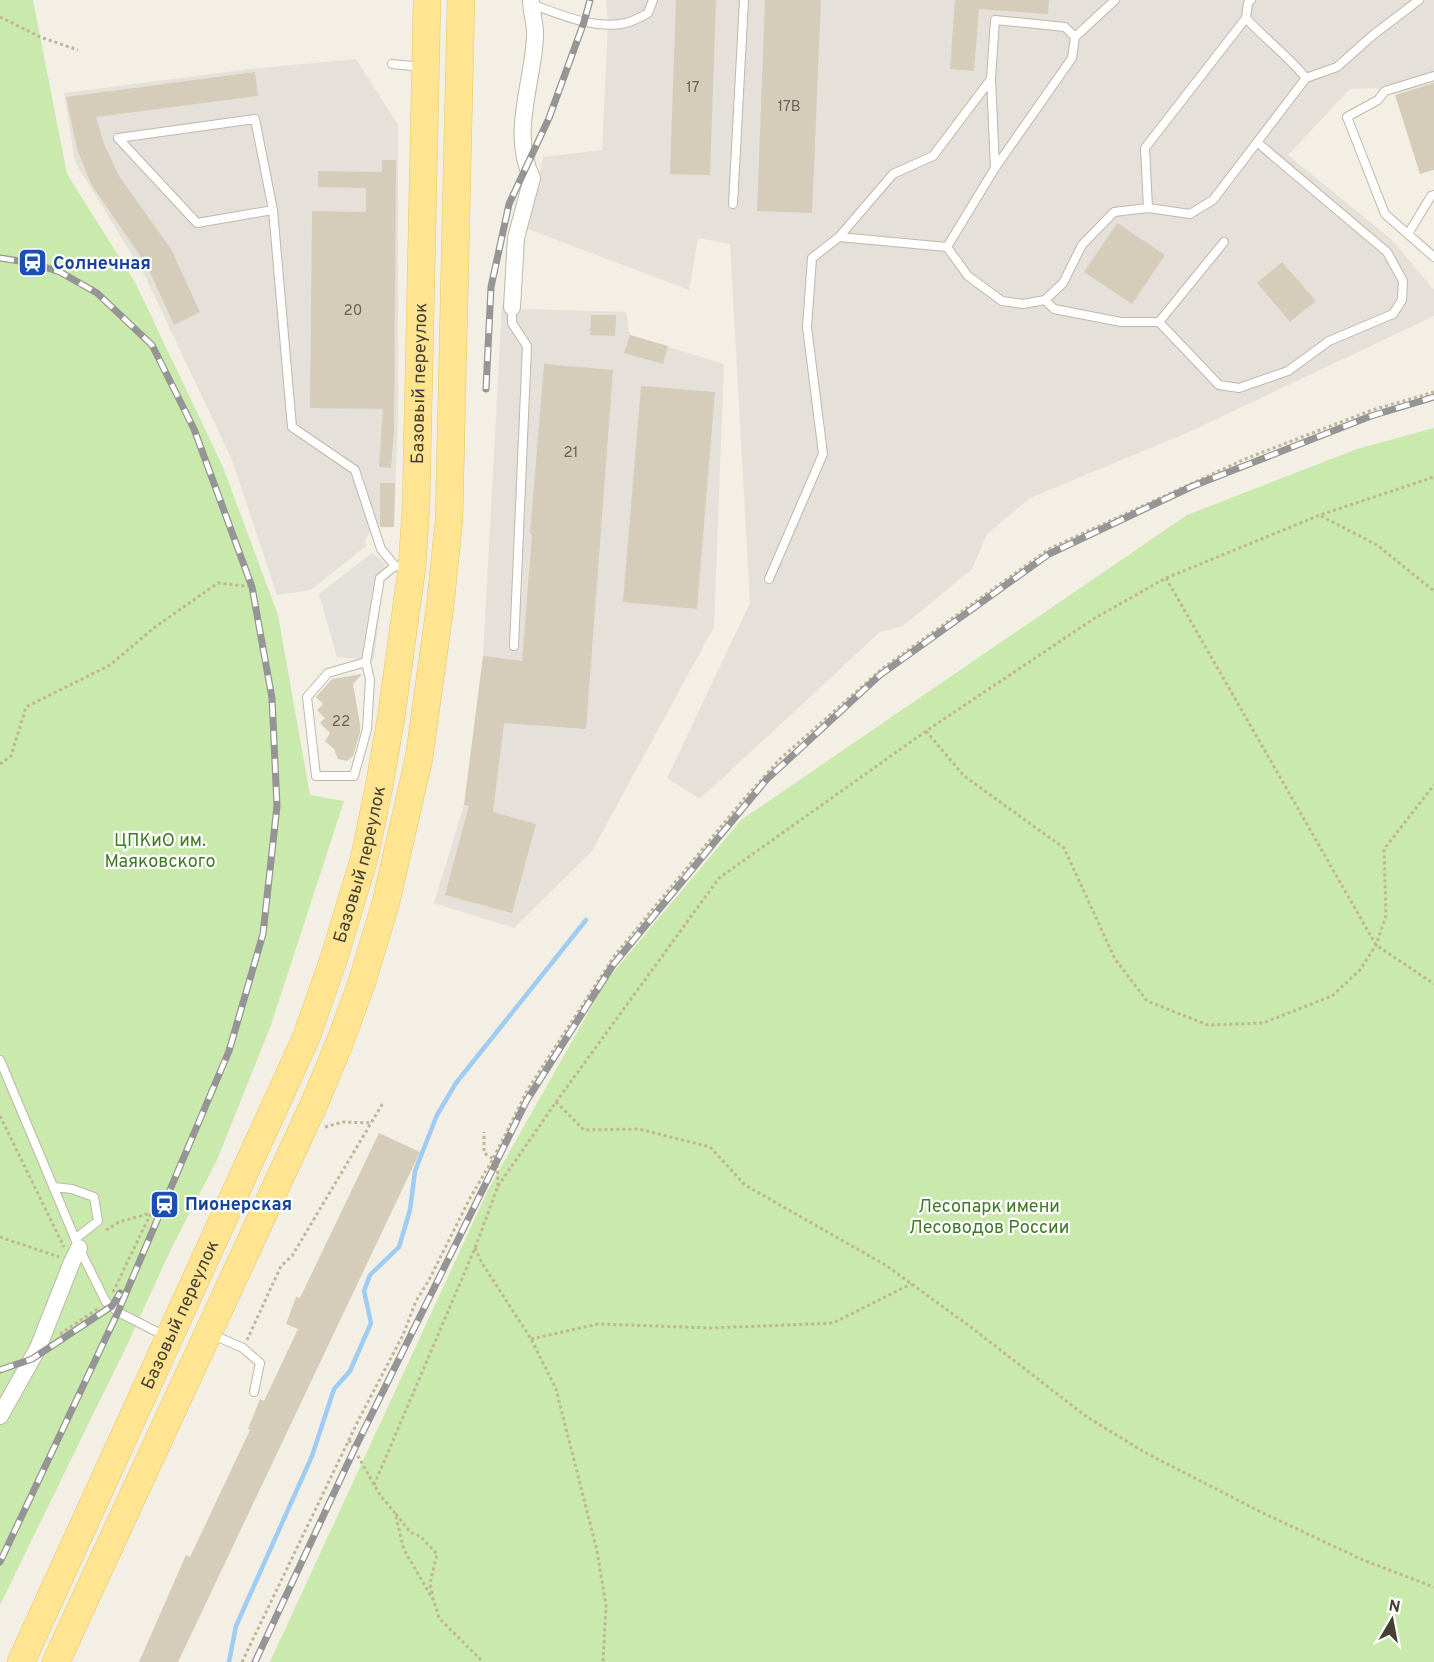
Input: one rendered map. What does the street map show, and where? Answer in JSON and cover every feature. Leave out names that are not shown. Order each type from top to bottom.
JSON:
[{"type":"main road","name":"Базовый переулок","points":[[21,1662],[306,1038],[334,958],[364,859],[379,787],[403,566],[416,508],[427,0]]},
{"type":"main road","name":"Базовый переулок","points":[[56,1662],[315,1102],[362,982],[386,902],[419,758],[440,607],[449,520],[461,0]]},
{"type":"street","points":[[512,307],[516,238],[531,178],[525,165],[522,121],[535,35],[531,2]]},
{"type":"street","points":[[0,1416],[38,1348],[75,1250]]},
{"type":"lane","points":[[531,2],[584,22],[608,25],[628,23],[648,13],[653,0]]},
{"type":"lane","points":[[733,204],[744,0]]},
{"type":"lane","points":[[947,246],[995,168],[1071,58],[1075,37],[1115,0]]},
{"type":"lane","points":[[1148,208],[1145,148],[1246,18],[1248,3],[1251,0]]},
{"type":"lane","points":[[947,246],[968,276],[1002,301],[1023,304],[1045,300],[1064,283],[1082,245],[1114,212],[1148,208],[1190,214],[1214,200],[1305,78],[1337,67],[1373,35],[1419,0]]},
{"type":"lane","points":[[1246,18],[1261,36],[1294,63],[1305,78]]},
{"type":"lane","points":[[995,168],[991,79],[995,20],[1065,27],[1075,37]]},
{"type":"lane","points":[[392,64],[426,67]]},
{"type":"lane","points":[[1434,76],[1384,91],[1378,100],[1347,117],[1385,214],[1434,257]]},
{"type":"lane","points":[[769,579],[824,454],[807,327],[813,258],[839,237],[893,174],[933,156],[991,79]]},
{"type":"lane","points":[[273,210],[197,223],[118,138],[255,119],[273,210],[292,427],[355,470],[381,549],[403,566],[380,578],[366,662],[370,680],[367,729],[354,776],[316,776],[307,697],[328,673],[366,662]]},
{"type":"lane","points":[[1045,300],[1054,309],[1121,322],[1160,322],[1219,385],[1239,388],[1288,371],[1329,341],[1393,314],[1402,300],[1403,281],[1387,252],[1258,143]]},
{"type":"lane","points":[[1408,234],[1431,196],[1434,195]]},
{"type":"lane","points":[[839,237],[947,246]]},
{"type":"lane","points":[[1160,322],[1224,243]]},
{"type":"lane","points":[[512,307],[512,323],[527,346],[514,646]]},
{"type":"lane","points":[[0,1060],[54,1187],[75,1250],[106,1302],[118,1312],[170,1338]]},
{"type":"lane","points":[[54,1187],[72,1189],[94,1197],[98,1221],[75,1250]]},
{"type":"lane","points":[[208,1333],[243,1348],[260,1363],[254,1392]]},
{"type":"path","points":[[0,17],[40,37],[78,50]]},
{"type":"path","points":[[242,1662],[349,1440],[403,1335],[416,1301],[528,1089],[615,955],[743,800],[780,759],[884,668],[1049,549],[1245,459],[1372,410],[1434,392]]},
{"type":"path","points":[[374,1485],[476,1248],[498,1186],[556,1102],[719,878],[926,731],[1095,618],[1166,578],[1320,515],[1434,477]]},
{"type":"path","points":[[1320,515],[1377,545],[1434,591]]},
{"type":"path","points":[[1166,578],[1376,945],[1434,984]]},
{"type":"path","points":[[0,764],[11,756],[26,707],[110,665],[155,627],[218,583],[252,587]]},
{"type":"path","points":[[926,731],[964,776],[1064,848],[1115,958],[1147,1001],[1208,1025],[1263,1023],[1332,996],[1360,970],[1376,945],[1386,916],[1384,849],[1434,785]]},
{"type":"path","points":[[556,1102],[584,1130],[639,1129],[710,1147],[745,1185],[887,1266],[972,1328],[1087,1418],[1146,1453],[1259,1511],[1364,1560],[1434,1587]]},
{"type":"path","points":[[243,1348],[281,1266],[292,1256],[383,1103]]},
{"type":"path","points":[[0,1116],[75,1250]]},
{"type":"path","points":[[320,1128],[343,1122],[371,1124]]},
{"type":"path","points":[[484,1132],[484,1153],[497,1161],[498,1186]]},
{"type":"path","points":[[0,1236],[75,1250],[119,1222],[151,1213]]},
{"type":"path","points":[[476,1248],[482,1263],[531,1340],[556,1389],[597,1551],[606,1605],[603,1662]]},
{"type":"path","points":[[531,1340],[598,1324],[712,1328],[833,1323],[912,1284]]},
{"type":"path","points":[[349,1440],[374,1485],[395,1513],[410,1532],[421,1538],[436,1554],[430,1583],[439,1618],[483,1662]]},
{"type":"path","points":[[395,1513],[404,1550],[434,1601]]},
{"type":"shaded area","points":[[606,0],[1434,0],[1434,83],[1395,94],[1375,88],[1350,89],[1288,155],[1392,240],[1434,290],[1434,316],[1189,432],[1030,498],[987,534],[972,569],[903,626],[880,632],[700,799],[667,778],[750,603],[730,244],[698,238],[689,290],[528,229],[543,157],[602,150],[608,25]]},
{"type":"shaded area","points":[[356,59],[398,125],[398,413],[394,527],[380,527],[379,523],[374,526],[365,540],[367,545],[311,590],[277,595],[232,460],[145,276],[75,162],[64,93],[250,69]]},
{"type":"shaded area","points":[[502,305],[523,309],[626,312],[630,335],[724,364],[714,627],[592,851],[514,928],[434,903],[464,805],[483,656]]},
{"type":"shaded area","points":[[372,553],[385,563],[374,660],[337,657],[319,594]]},
{"type":"green space","name":"ЦПКиО им. Маяковского","points":[[0,0],[33,0],[67,174],[135,282],[223,467],[278,615],[310,795],[344,801],[271,1025],[217,1160],[172,1247],[128,1343],[0,1605]]},
{"type":"green space","name":"Лесопарк имени Лесоводов России","points":[[1434,428],[1434,1662],[270,1662],[488,1190],[606,981],[741,820],[1187,515],[1357,449]]},
{"type":"building","points":[[676,0],[716,0],[710,175],[670,174]]},
{"type":"building","points":[[765,0],[821,0],[812,213],[757,211]]},
{"type":"building","points":[[955,0],[1049,0],[1048,14],[979,9],[974,71],[950,69]]},
{"type":"building","points":[[255,72],[258,96],[96,117],[104,144],[119,176],[171,249],[200,312],[174,325],[147,266],[91,184],[77,149],[66,97]]},
{"type":"building","points":[[1434,83],[1434,170],[1420,174],[1395,95]]},
{"type":"building","points":[[382,160],[396,160],[394,430],[391,468],[379,467],[383,409],[310,408],[312,211],[366,212],[366,188],[318,187],[318,171],[382,172]]},
{"type":"building","points":[[1117,223],[1165,255],[1132,304],[1084,272]]},
{"type":"building","points":[[1282,262],[1316,301],[1290,322],[1257,283]]},
{"type":"building","points":[[591,315],[616,315],[615,336],[590,335]]},
{"type":"building","points":[[630,335],[668,346],[663,364],[624,353]]},
{"type":"building","points":[[544,364],[613,370],[586,729],[504,723],[493,812],[536,824],[512,913],[445,895],[469,806],[464,805],[483,656],[522,661]]},
{"type":"building","points":[[641,386],[715,392],[697,609],[623,602]]},
{"type":"building","points":[[380,483],[395,483],[394,527],[380,527]]},
{"type":"building","points":[[362,674],[353,684],[360,732],[353,756],[347,761],[338,759],[334,749],[325,741],[330,733],[320,723],[325,718],[317,710],[323,704],[316,697],[332,679]]},
{"type":"building","points":[[379,1133],[420,1152],[178,1662],[139,1662],[186,1555],[190,1557],[250,1430],[248,1429],[260,1399],[264,1401],[298,1329],[286,1324],[296,1297],[300,1298]]},
{"type":"waterway","points":[[229,1662],[236,1626],[312,1456],[334,1389],[350,1371],[371,1323],[364,1291],[370,1275],[399,1247],[410,1210],[415,1171],[437,1115],[456,1083],[586,920]]},
{"type":"railway","points":[[486,389],[491,287],[509,204],[549,118],[590,0]]},
{"type":"railway","points":[[0,258],[32,263],[60,272],[97,293],[152,345],[194,429],[252,587],[272,698],[277,806],[263,934],[229,1051],[118,1312],[0,1562]]},
{"type":"railway","points":[[255,1662],[355,1448],[527,1100],[613,965],[766,780],[880,675],[1049,554],[1193,486],[1371,416],[1434,397]]},
{"type":"railway","points":[[0,1370],[32,1359],[112,1306],[120,1293]]},
{"type":"place","name":"Солнечная","points":[[32,263]]},
{"type":"place","name":"Пионерская","points":[[164,1204]]}]
